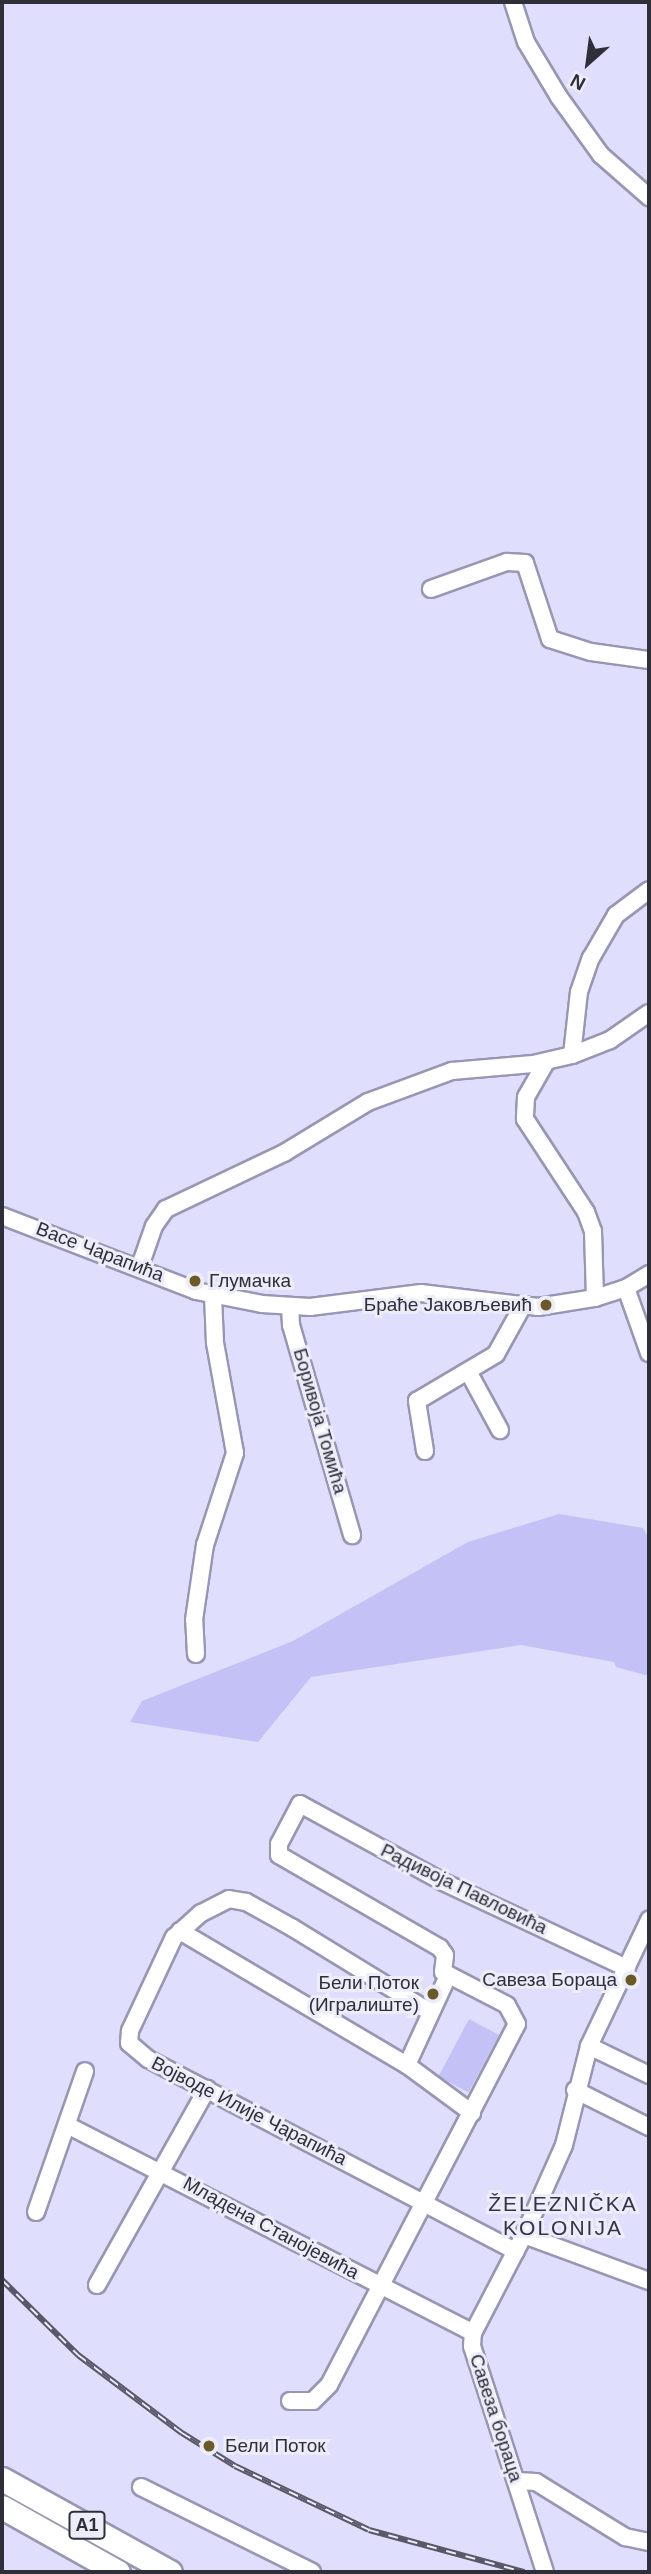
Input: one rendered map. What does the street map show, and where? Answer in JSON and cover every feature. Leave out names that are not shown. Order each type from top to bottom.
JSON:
[{"type":"highway","name":"A1","points":[[2,2480],[170,2572]]},
{"type":"highway","name":"A1","points":[[2,2507],[118,2572]]},
{"type":"street","points":[[513,2],[526,42],[566,107],[601,155],[649,197]]},
{"type":"street","points":[[431,589],[520,561],[531,571],[550,639],[591,652],[649,660]]},
{"type":"street","points":[[572,1055],[579,992],[591,958],[616,915],[649,890]]},
{"type":"street","points":[[140,1266],[154,1226],[166,1209],[284,1153],[360,1106],[452,1071],[547,1062],[572,1055],[610,1040],[649,1013]]},
{"type":"street","points":[[547,1062],[526,1097],[525,1119],[570,1183],[592,1226],[595,1298]]},
{"type":"street","name":"Васе Чарапића","points":[[2,1216],[214,1296],[290,1306],[421,1293],[522,1307],[595,1298],[626,1288],[649,1274]]},
{"type":"street","points":[[626,1288],[649,1353]]},
{"type":"street","points":[[196,1654],[194,1620],[205,1545],[235,1453],[215,1343],[214,1296]]},
{"type":"street","name":"Боривоја Томића","points":[[290,1306],[291,1325],[352,1535]]},
{"type":"street","points":[[425,1451],[417,1401],[469,1373],[496,1354],[522,1307]]},
{"type":"street","points":[[469,1373],[500,1430]]},
{"type":"street","name":"Радивоја Павловића","points":[[448,1976],[441,1968],[443,1951],[278,1852],[298,1806],[306,1803],[443,1882],[627,1968]]},
{"type":"street","name":"Војводе Илије Чарапића","points":[[430,2012],[246,1902],[220,1902],[180,1931],[158,1970],[129,2043],[148,2059],[516,2250]]},
{"type":"street","name":"Савеза бораца","points":[[545,2572],[472,2346],[473,2333],[524,2235],[564,2146],[575,2090],[589,2046],[648,1928]]},
{"type":"street","points":[[180,1931],[407,2065],[472,2113]]},
{"type":"street","points":[[380,2287],[472,2113],[517,2020],[508,2005],[448,1976],[407,2065]]},
{"type":"street","points":[[589,2046],[649,2075]]},
{"type":"street","points":[[36,2212],[85,2071]]},
{"type":"street","points":[[160,2171],[207,2089]]},
{"type":"street","points":[[575,2090],[649,2127]]},
{"type":"street","name":"Младена Станојевића","points":[[67,2125],[473,2333]]},
{"type":"street","name":"Младена Станојевића","points":[[97,2285],[160,2171]]},
{"type":"street","points":[[524,2235],[649,2281]]},
{"type":"street","name":"Младена Станојевића","points":[[290,2401],[313,2401],[323,2394],[380,2287]]},
{"type":"street","points":[[517,2481],[536,2482],[625,2538],[649,2542]]},
{"type":"street","points":[[141,2487],[312,2572]]},
{"type":"shaded area","points":[[559,1514],[643,1528],[649,1539],[649,1676],[616,1667],[614,1662],[521,1645],[311,1677],[258,1742],[130,1722],[142,1701],[293,1641],[468,1542]]},
{"type":"shaded area","points":[[469,2019],[499,2035],[469,2092],[438,2076]]},
{"type":"railway","points":[[2,2280],[78,2355],[182,2433],[235,2466],[369,2530],[524,2572]]},
{"type":"place","name":"Глумачка","points":[[195,1281]]},
{"type":"place","name":"Браће Јаковљевић","points":[[546,1305]]},
{"type":"place","name":"Савеза Бораца","points":[[631,1980]]},
{"type":"place","name":"Бели Поток (Игралиште)","points":[[433,1994]]},
{"type":"place","name":"Бели Поток","points":[[209,2446]]},
{"type":"district","name":"ŽELEZNIČKA KOLONIJA","points":[[563,2216]]}]
